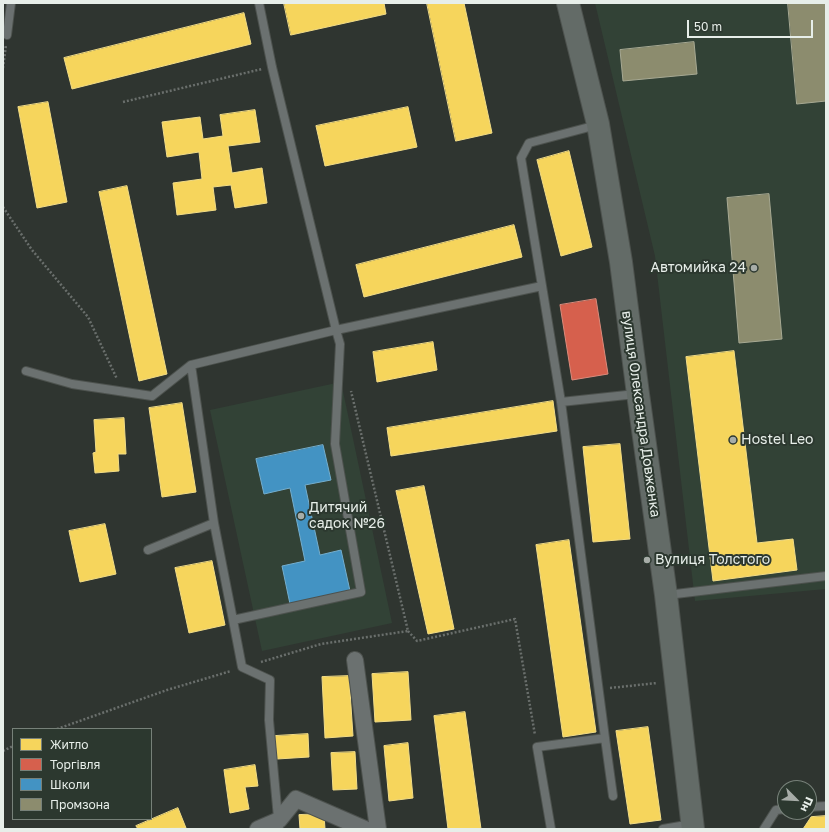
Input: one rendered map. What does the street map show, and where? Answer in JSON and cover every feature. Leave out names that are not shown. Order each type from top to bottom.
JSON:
[{"type":"main road","name":"вулиця Олександра Довженка","points":[[568,3],[598,124],[621,262],[666,596],[693,827]]},
{"type":"street","points":[[355,660],[378,829]]},
{"type":"street","points":[[258,829],[279,824],[296,799],[365,829]]},
{"type":"lane","points":[[7,35],[11,3]]},
{"type":"lane","points":[[233,620],[361,592],[335,444],[340,344],[272,67],[259,3]]},
{"type":"lane","points":[[598,124],[529,143],[521,158],[561,402],[613,796]]},
{"type":"lane","points":[[26,371],[72,384],[152,396],[191,365],[336,330],[542,286]]},
{"type":"lane","points":[[191,365],[214,523],[242,667],[270,680],[269,720],[279,824]]},
{"type":"lane","points":[[561,402],[638,394]]},
{"type":"lane","points":[[148,550],[214,523]]},
{"type":"lane","points":[[666,596],[826,576]]},
{"type":"lane","points":[[551,829],[537,747],[605,738]]},
{"type":"lane","points":[[764,829],[777,810]]},
{"type":"lane","points":[[663,829],[693,827]]},
{"type":"path","points":[[3,68],[7,35]]},
{"type":"path","points":[[123,102],[272,67]]},
{"type":"path","points":[[3,207],[32,250],[88,316],[123,391]]},
{"type":"path","points":[[349,384],[408,631],[417,641],[515,619],[537,747]]},
{"type":"path","points":[[60,728],[167,690],[320,644],[408,631]]},
{"type":"path","points":[[598,689],[661,682]]},
{"type":"path","points":[[3,751],[12,746]]},
{"type":"shaded area","points":[[595,3],[826,3],[826,589],[695,601],[655,256]]},
{"type":"shaded area","name":"Дитячий садок №26","points":[[341,382],[392,623],[262,651],[210,410]]},
{"type":"building: Житло","points":[[284,3],[384,3],[386,14],[291,35]]},
{"type":"building: Житло","points":[[427,3],[464,3],[492,133],[456,141]]},
{"type":"building: Житло","points":[[244,13],[251,44],[72,89],[64,58]]},
{"type":"building: Житло","points":[[48,102],[67,202],[37,208],[18,107]]},
{"type":"building: Житло","points":[[408,107],[417,147],[325,166],[316,126]]},
{"type":"building: Житло","points":[[255,110],[260,142],[228,146],[232,173],[262,168],[267,203],[235,208],[231,185],[213,187],[216,210],[177,215],[173,183],[202,179],[199,152],[167,157],[162,122],[200,117],[203,139],[223,136],[220,115]]},
{"type":"building: Житло","points":[[569,151],[592,247],[561,256],[537,160]]},
{"type":"building: Житло","points":[[127,186],[167,374],[139,381],[99,192]]},
{"type":"building: Житло","points":[[514,225],[522,257],[364,297],[356,265]]},
{"type":"building: Житло","points":[[433,342],[437,370],[377,382],[373,352]]},
{"type":"building: Житло","points":[[734,351],[757,543],[793,539],[797,570],[713,581],[686,357]]},
{"type":"building: Житло","points":[[553,401],[557,431],[391,456],[387,428]]},
{"type":"building: Житло","points":[[182,403],[196,492],[162,497],[149,408]]},
{"type":"building: Житло","points":[[124,418],[126,454],[118,454],[119,471],[95,473],[93,453],[96,452],[94,420]]},
{"type":"building: Житло","points":[[620,444],[630,539],[593,542],[583,447]]},
{"type":"building: Житло","points":[[424,486],[454,629],[428,634],[396,491]]},
{"type":"building: Житло","points":[[105,524],[116,574],[80,582],[69,531]]},
{"type":"building: Житло","points":[[569,540],[596,732],[563,737],[536,545]]},
{"type":"building: Житло","points":[[212,561],[225,625],[189,633],[175,568]]},
{"type":"building: Житло","points":[[408,672],[411,720],[375,722],[372,674]]},
{"type":"building: Житло","points":[[349,676],[353,736],[325,738],[322,677]]},
{"type":"building: Житло","points":[[465,712],[481,829],[448,829],[434,716]]},
{"type":"building: Житло","points":[[648,727],[661,820],[630,824],[616,731]]},
{"type":"building: Житло","points":[[308,734],[309,757],[277,759],[275,736]]},
{"type":"building: Житло","points":[[408,743],[413,798],[389,801],[384,746]]},
{"type":"building: Житло","points":[[355,752],[357,789],[333,790],[331,753]]},
{"type":"building: Житло","points":[[255,765],[258,786],[245,787],[249,809],[230,813],[224,770]]},
{"type":"building: Житло","points":[[178,808],[186,828],[138,829],[136,826]]},
{"type":"building: Житло","points":[[324,814],[325,829],[300,829],[299,815]]},
{"type":"building: Житло","points":[[826,816],[826,829],[803,829],[809,820],[817,820],[817,817]]},
{"type":"building: Торгівля","points":[[596,299],[608,374],[572,380],[560,305]]},
{"type":"building: Школи","points":[[323,445],[331,480],[305,485],[320,555],[341,550],[350,591],[290,604],[282,566],[305,561],[290,488],[264,494],[256,459]]},
{"type":"building: Промзона","points":[[788,3],[826,3],[826,101],[797,104]]},
{"type":"building: Промзона","points":[[694,42],[697,74],[623,81],[620,50]]},
{"type":"building: Промзона","name":"Автомийка 24","points":[[769,194],[782,339],[739,343],[727,198]]},
{"type":"place","name":"Автомийка 24","points":[[754,268]]},
{"type":"place","name":"Hostel Leo","points":[[733,440]]},
{"type":"place","name":"Дитячий садок №26","points":[[301,516]]},
{"type":"place","name":"Вулиця Толстого","points":[[647,560]]}]
